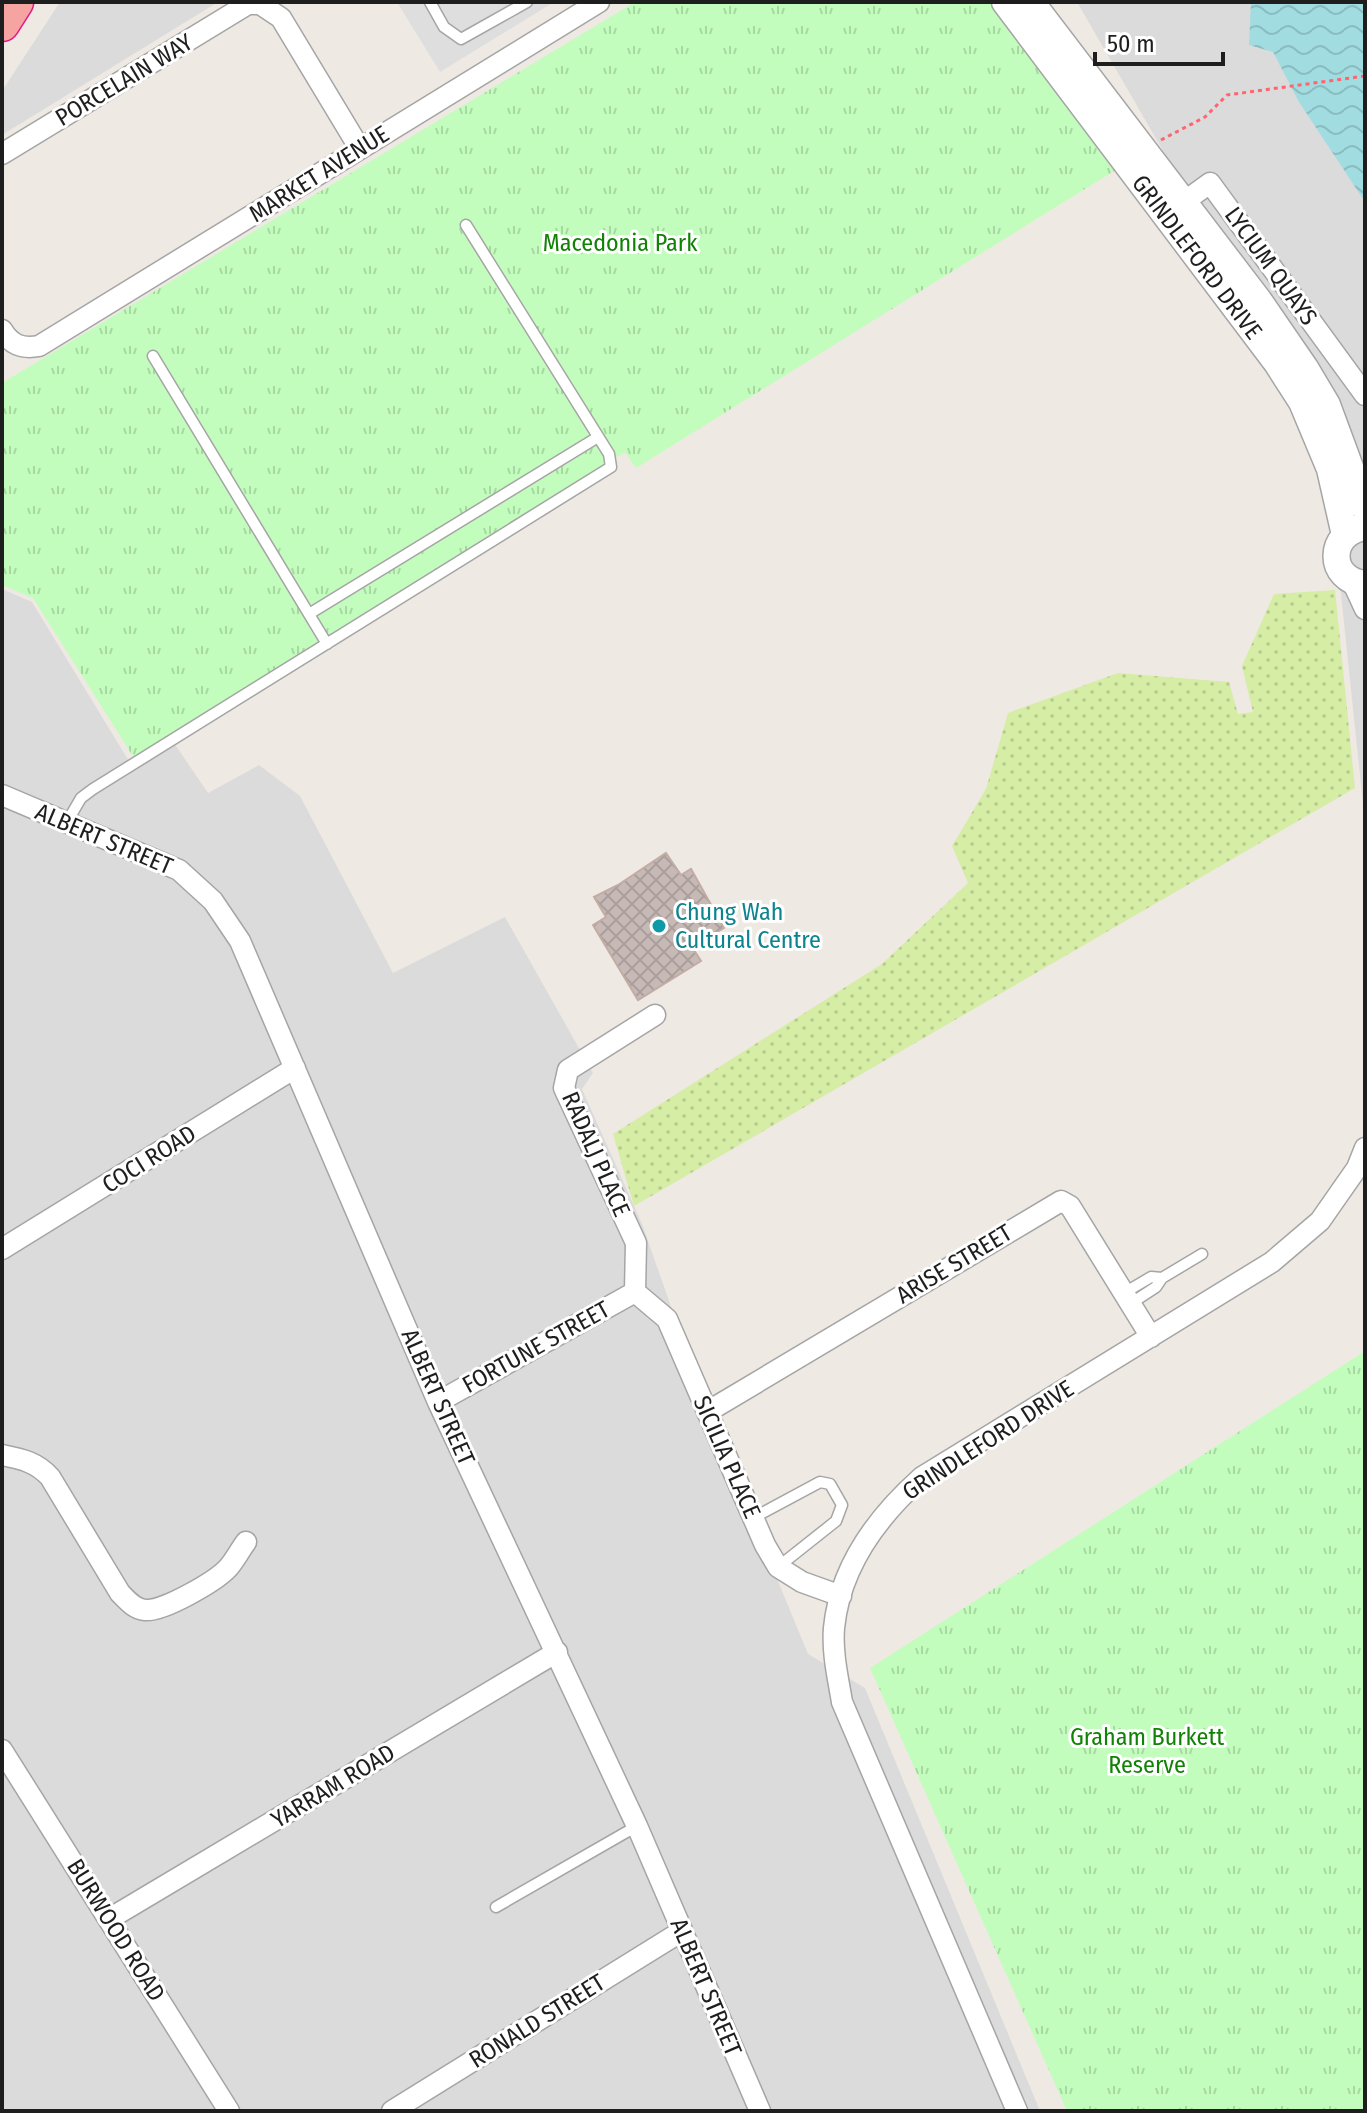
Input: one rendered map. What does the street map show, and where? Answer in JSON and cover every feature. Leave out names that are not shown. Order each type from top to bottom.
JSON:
[{"type":"highway","points":[[2,24],[16,2]]},
{"type":"street","name":"MARKET AVENUE","points":[[2,330],[17,346],[39,346],[599,2]]},
{"type":"street","name":"GRINDLEFORD DRIVE","points":[[1005,2],[1174,210],[1259,301],[1327,405],[1365,508]]},
{"type":"street","name":"GRINDLEFORD DRIVE","points":[[1031,2],[1302,402],[1355,531],[1337,550],[1337,559],[1345,576],[1358,582],[1365,609]]},
{"type":"street","name":"PORCELAIN WAY","points":[[2,154],[248,4],[260,4],[281,18],[360,149]]},
{"type":"street","name":"LYCIUM QUAYS","points":[[1174,210],[1210,183],[1365,395]]},
{"type":"street","name":"ALBERT STREET","points":[[2,795],[179,870],[213,901],[243,947],[438,1402],[637,1826],[760,2111]]},
{"type":"street","name":"RADALJ PLACE","points":[[635,1292],[636,1243],[564,1088],[568,1070],[655,1015]]},
{"type":"street","name":"COCI ROAD","points":[[2,1249],[295,1068]]},
{"type":"street","name":"GRINDLEFORD DRIVE","points":[[1017,2111],[842,1702],[835,1665],[834,1629],[853,1562],[872,1530],[895,1501],[922,1477],[1272,1262],[1320,1221],[1357,1168],[1365,1148]]},
{"type":"street","name":"ARISE STREET","points":[[707,1412],[1061,1201],[1070,1206],[1151,1337]]},
{"type":"street","name":"FORTUNE STREET","points":[[438,1402],[635,1292]]},
{"type":"street","name":"SICILIA PLACE","points":[[635,1292],[667,1319],[753,1518],[778,1567]]},
{"type":"street","points":[[2,1455],[39,1465],[50,1477],[120,1593],[142,1610],[155,1610],[171,1604],[226,1570],[246,1542]]},
{"type":"street","points":[[778,1567],[802,1582],[841,1596]]},
{"type":"street","name":"YARRAM ROAD","points":[[109,1919],[557,1652]]},
{"type":"street","name":"BURWOOD ROAD","points":[[2,1750],[229,2111]]},
{"type":"street","name":"RONALD STREET","points":[[392,2111],[682,1931]]},
{"type":"lane","points":[[430,2],[444,27],[461,39],[527,2]]},
{"type":"lane","points":[[67,822],[81,798],[93,789],[607,471],[612,463],[598,437],[466,225]]},
{"type":"lane","points":[[153,356],[327,644]]},
{"type":"lane","points":[[309,614],[598,437]]},
{"type":"lane","points":[[1127,1298],[1156,1287],[1162,1278],[1202,1254]]},
{"type":"lane","points":[[753,1518],[820,1482],[830,1484],[842,1505],[836,1521],[778,1567]]},
{"type":"lane","points":[[496,1907],[637,1826]]},
{"type":"path","points":[[1154,143],[1205,117],[1227,95],[1365,76]]},
{"type":"shaded area","points":[[60,2],[218,2],[2,135],[2,91]]},
{"type":"shaded area","points":[[397,2],[554,2],[440,72]]},
{"type":"shaded area","points":[[1077,2],[1365,2],[1365,823],[1332,509],[1288,367]]},
{"type":"shaded area","points":[[2,589],[32,602],[132,766],[174,743],[208,793],[259,765],[300,796],[393,973],[505,917],[593,1073],[582,1089],[642,1224],[706,1406],[808,1654],[865,1688],[1040,2111],[2,2111]]},
{"type":"green space","name":"Macedonia Park","points":[[635,2],[996,2],[1122,166],[636,468],[625,452],[134,758],[33,598],[2,585],[2,383]]},
{"type":"green space","points":[[1335,590],[1355,788],[634,1206],[613,1134],[882,964],[968,883],[952,846],[986,789],[1008,713],[1118,673],[1229,682],[1238,714],[1253,712],[1242,666],[1274,594]]},
{"type":"green space","name":"Graham Burkett Reserve","points":[[1365,1351],[1365,2111],[1067,2111],[870,1668]]},
{"type":"water","points":[[1251,2],[1365,2],[1365,202],[1299,102],[1273,52],[1249,45]]},
{"type":"building","name":"Chung Wah Cultural Centre","points":[[666,853],[681,875],[691,869],[724,928],[692,947],[701,961],[638,1000],[593,925],[606,917],[594,897]]},
{"type":"place","name":"Chung Wah Cultural Centre","points":[[659,926]]}]
